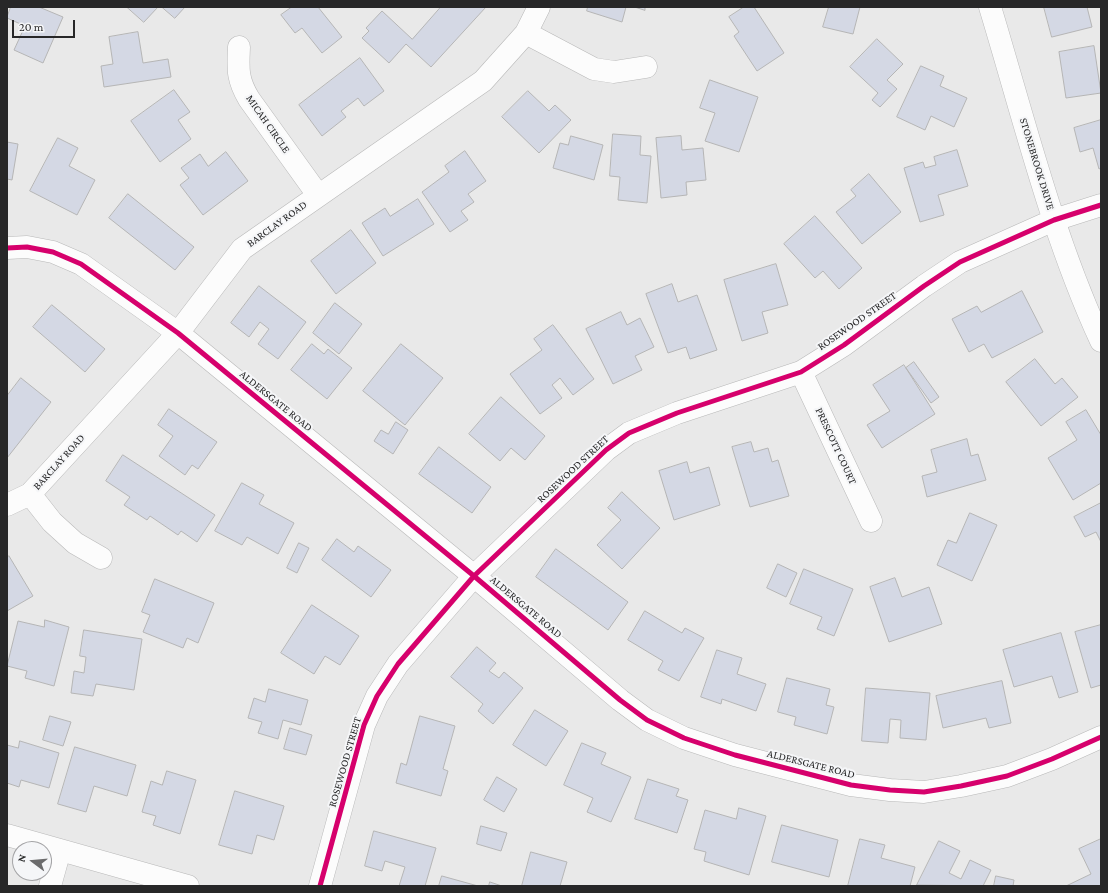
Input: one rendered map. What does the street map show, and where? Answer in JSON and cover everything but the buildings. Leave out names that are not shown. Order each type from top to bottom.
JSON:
[{"type":"street","name":"BARCLAY ROAD","points":[[7,505],[30,494],[178,333],[242,249],[483,80],[526,34],[539,7]]},
{"type":"street","name":"STONEBROOK DRIVE","points":[[990,7],[1054,220],[1083,302],[1101,340]]},
{"type":"street","points":[[526,34],[594,69],[614,72],[646,67]]},
{"type":"street","name":"MICAH CIRCLE","points":[[238,47],[240,84],[249,99],[318,195]]},
{"type":"street","name":"ROSEWOOD STREET","points":[[320,886],[364,725],[377,696],[398,664],[474,576],[606,450],[629,434],[677,413],[800,372],[844,345],[924,286],[960,262],[1054,220],[1101,205]]},
{"type":"street","name":"ALDERSGATE ROAD","points":[[7,248],[27,247],[53,252],[81,264],[178,333],[474,576],[620,700],[647,720],[684,738],[735,755],[851,786],[924,792],[1007,776],[1052,759],[1101,737]]},
{"type":"street","name":"PRESCOTT COURT","points":[[800,372],[871,521]]},
{"type":"street","points":[[30,494],[58,528],[75,543],[102,558]]},
{"type":"street","points":[[7,835],[188,886]]},
{"type":"street","points":[[50,886],[60,850]]},
{"type":"cycle path","points":[[320,886],[364,725],[377,696],[398,664],[474,576],[606,450],[629,433],[677,413],[801,372],[844,345],[924,286],[960,262],[1054,220],[1101,205]]},
{"type":"cycle path","points":[[7,248],[27,247],[53,252],[81,264],[178,333],[474,576],[620,700],[647,720],[684,738],[735,755],[851,785],[890,790],[924,792],[1007,776],[1052,759],[1101,737]]}]
